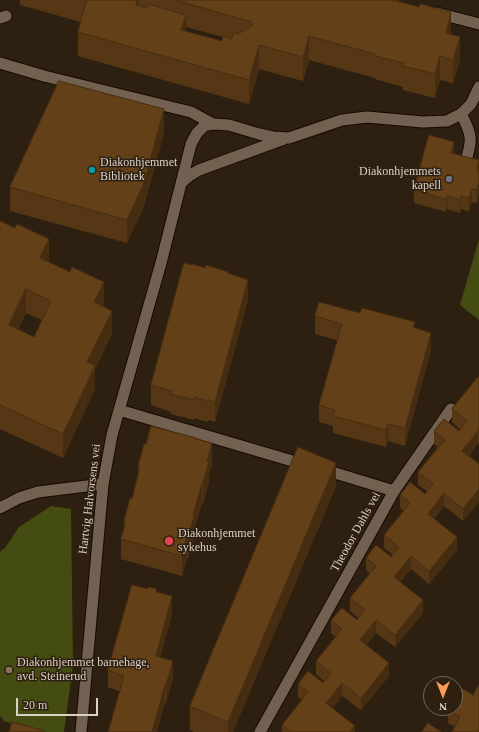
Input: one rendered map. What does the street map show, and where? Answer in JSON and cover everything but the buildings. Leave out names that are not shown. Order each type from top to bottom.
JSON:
[{"type":"street","points":[[429,11],[479,24]]},
{"type":"street","points":[[0,63],[44,76],[191,112],[213,124],[229,125],[259,134],[289,138]]},
{"type":"street","points":[[181,183],[199,170],[342,120],[367,117],[423,122],[447,120],[461,114],[471,104],[479,87]]},
{"type":"street","points":[[461,114],[470,133],[470,149],[465,163]]},
{"type":"street","name":"Hartvig Halvorsens vei","points":[[81,732],[103,484],[112,435],[161,263],[192,144],[196,133],[204,126],[213,124]]},
{"type":"street","points":[[394,491],[451,409]]},
{"type":"street","name":"Theodor Dahls vei","points":[[119,410],[394,491],[260,732]]},
{"type":"street","points":[[0,508],[19,498],[38,492],[103,484]]},
{"type":"green space","points":[[479,239],[479,320],[460,305]]},
{"type":"green space","points":[[51,506],[71,509],[73,666],[64,732],[40,732],[4,721],[0,716],[0,552],[5,548],[19,527]]},
{"type":"place","name":"Diakonhjemmet Bibliotek","points":[[92,170]]},
{"type":"place","name":"Diakonhjemmets kapell","points":[[449,179]]},
{"type":"place","name":"Diakonhjemmet sykehus","points":[[169,541]]},
{"type":"place","name":"Diakonhjemmet barnehage, avd. Steinerud","points":[[9,670]]}]
